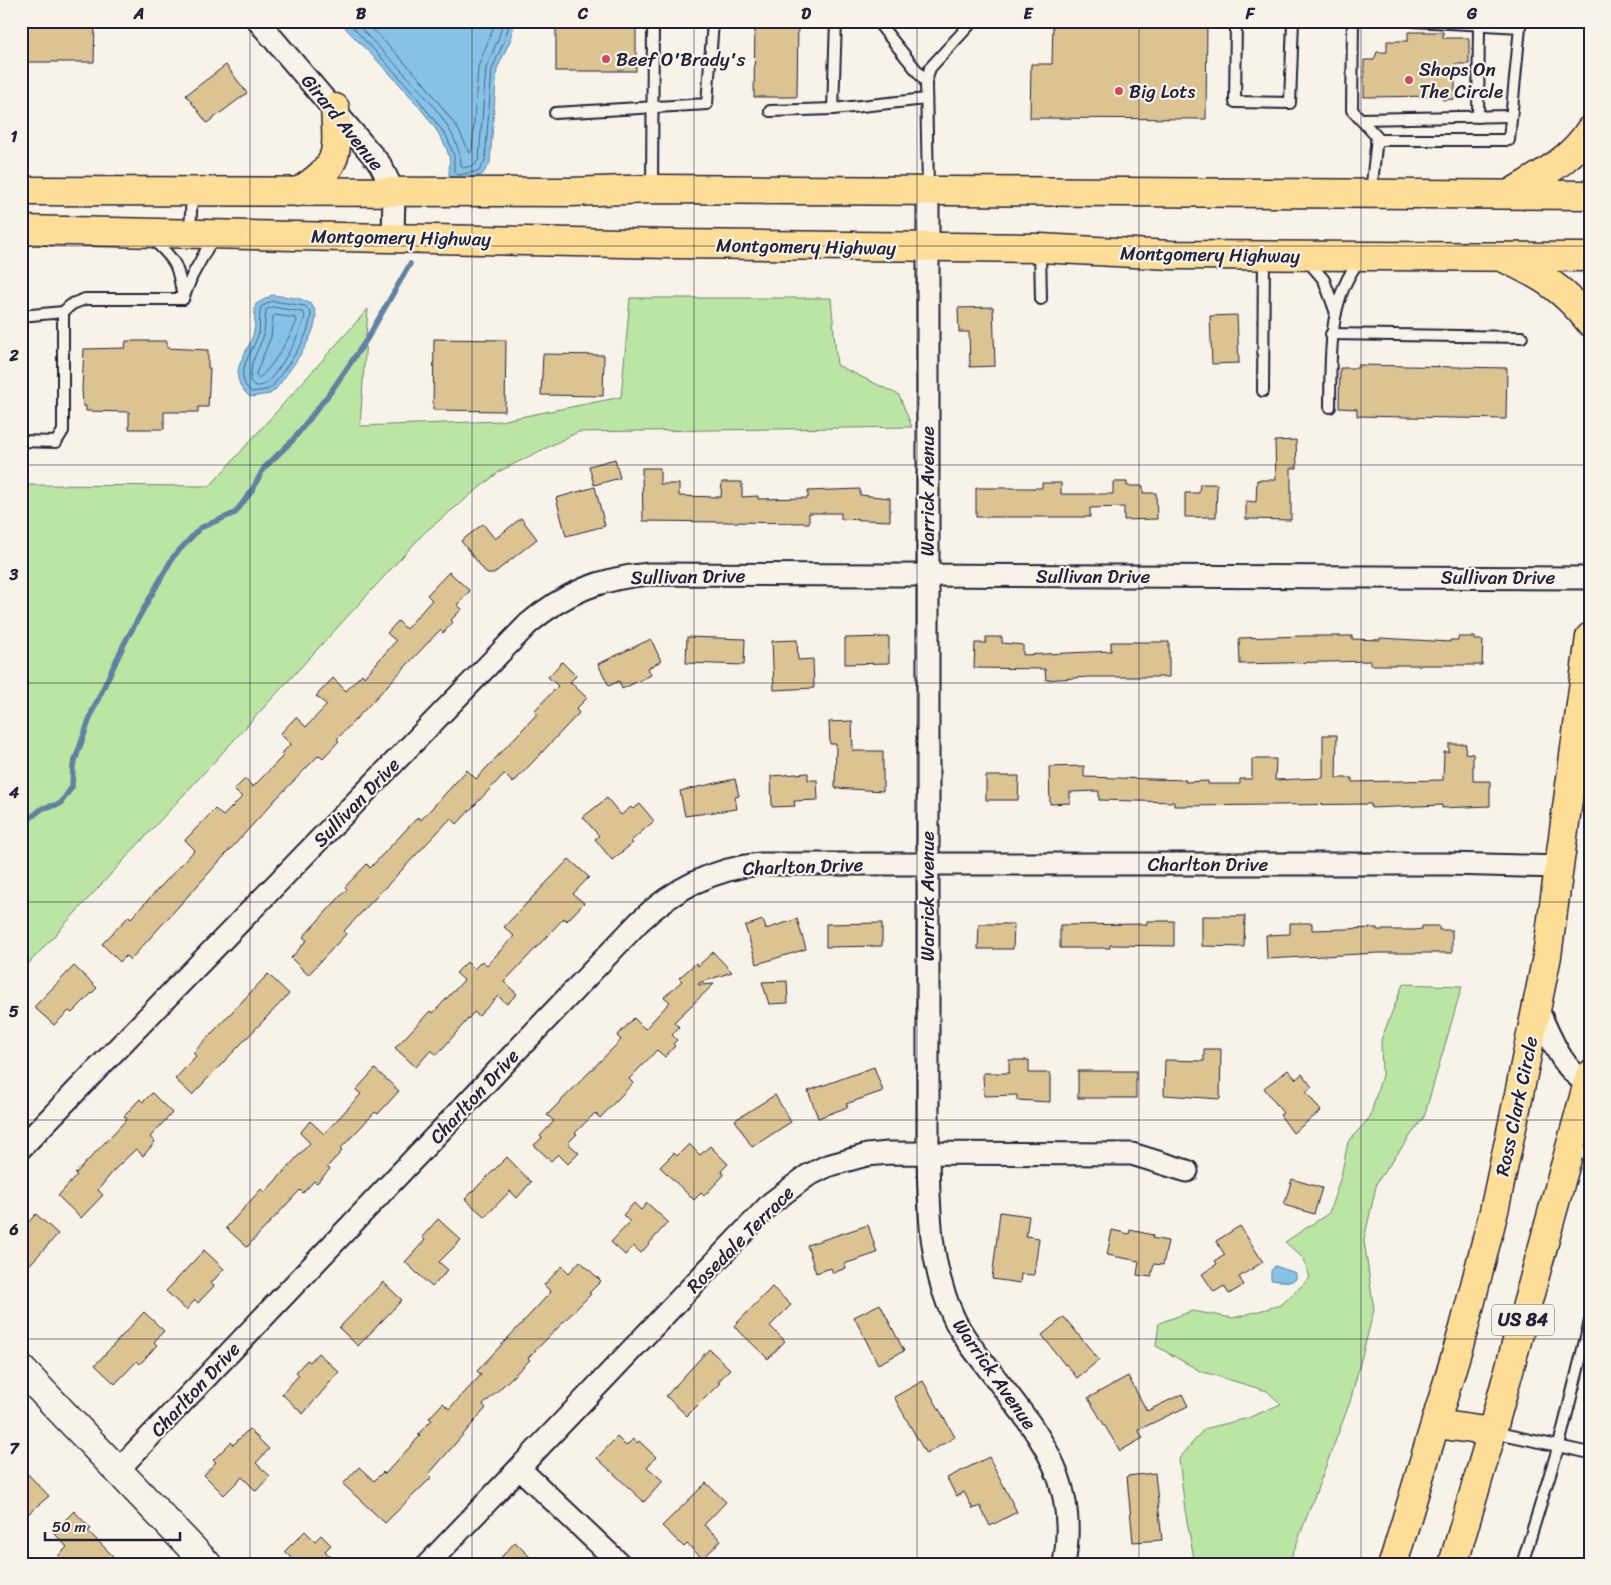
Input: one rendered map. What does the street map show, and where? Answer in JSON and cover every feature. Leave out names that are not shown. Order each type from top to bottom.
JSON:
[{"type":"main road","points":[[298,192],[321,177],[330,168],[337,142],[335,108]]},
{"type":"main road","points":[[1510,194],[1556,165],[1582,142],[1590,130]]},
{"type":"main road","points":[[21,191],[572,192],[652,189],[1590,195]]},
{"type":"main road","name":"Montgomery Highway","points":[[21,230],[927,248],[1040,248],[1171,255],[1590,257]]},
{"type":"main road","points":[[1502,258],[1543,276],[1564,294],[1590,322]]},
{"type":"main road","name":"Ross Clark Circle","points":[[1393,1564],[1437,1424],[1494,1211],[1537,1008],[1560,868],[1590,637]]},
{"type":"main road","name":"US 84","points":[[1453,1564],[1492,1432],[1580,1153],[1589,1081]]},
{"type":"main road","points":[[1437,1424],[1492,1432]]},
{"type":"street","name":"Girard Avenue","points":[[258,21],[335,108],[380,164],[394,192],[393,237]]},
{"type":"street","name":"Warrick Avenue","points":[[928,191],[928,1152],[933,1257],[942,1291],[954,1319],[969,1342],[1034,1427],[1052,1459],[1062,1482],[1067,1506],[1069,1536],[1064,1564]]},
{"type":"street","name":"Sullivan Drive","points":[[21,1148],[528,624],[556,602],[601,582],[649,574],[1590,578]]},
{"type":"street","name":"Charlton Drive","points":[[118,1470],[654,907],[692,882],[742,866],[1448,864],[1560,868]]},
{"type":"street","points":[[1537,1008],[1558,1051],[1569,1068],[1589,1081]]},
{"type":"street","name":"Rosedale Terrace","points":[[428,1564],[770,1203],[814,1173],[847,1160],[888,1153],[928,1152],[1132,1154],[1187,1172]]},
{"type":"street","points":[[21,1369],[207,1564]]},
{"type":"street","points":[[519,1468],[620,1564]]},
{"type":"lane","points":[[652,189],[653,21]]},
{"type":"lane","points":[[555,112],[707,104],[713,21]]},
{"type":"lane","points":[[833,109],[836,21]]},
{"type":"lane","points":[[877,21],[926,82]]},
{"type":"lane","points":[[928,191],[926,82],[930,68],[973,21]]},
{"type":"lane","points":[[1236,21],[1235,102],[1290,103],[1293,21]]},
{"type":"lane","points":[[1354,21],[1352,110],[1377,137],[1371,194]]},
{"type":"lane","points":[[1376,140],[1508,140],[1509,116],[1520,28],[1416,21]]},
{"type":"lane","points":[[1478,117],[1479,26]]},
{"type":"lane","points":[[770,111],[833,109],[926,99]]},
{"type":"lane","points":[[1360,119],[1509,116]]},
{"type":"lane","points":[[183,299],[192,276],[203,233],[192,192]]},
{"type":"lane","points":[[144,232],[173,258],[178,268],[183,299]]},
{"type":"lane","points":[[1040,248],[1040,299]]},
{"type":"lane","points":[[1263,391],[1264,256]]},
{"type":"lane","points":[[1304,256],[1324,280],[1336,313]]},
{"type":"lane","points":[[1330,407],[1331,334],[1348,275],[1363,256]]},
{"type":"lane","points":[[21,316],[62,312],[72,304],[85,299],[183,299]]},
{"type":"lane","points":[[21,441],[56,442],[63,431],[62,312]]},
{"type":"lane","points":[[1331,334],[1522,337]]},
{"type":"lane","points":[[1522,1564],[1558,1445],[1590,1321]]},
{"type":"lane","points":[[1492,1432],[1590,1453]]},
{"type":"green space","points":[[630,298],[831,298],[837,365],[899,395],[912,427],[578,432],[500,471],[425,532],[21,972],[21,485],[210,486],[368,309],[360,426],[500,421],[621,397]]},
{"type":"green space","points":[[1403,984],[1462,986],[1424,1117],[1377,1182],[1364,1240],[1374,1310],[1350,1402],[1289,1564],[1195,1564],[1185,1510],[1179,1459],[1204,1429],[1248,1418],[1281,1404],[1267,1391],[1200,1371],[1156,1346],[1159,1323],[1192,1311],[1233,1318],[1281,1305],[1310,1278],[1304,1259],[1285,1242],[1329,1213],[1341,1176],[1348,1142],[1370,1117],[1382,1075],[1381,1040]]},
{"type":"water","points":[[341,21],[515,21],[510,41],[497,69],[490,163],[482,175],[457,180],[449,175],[449,156],[443,141],[433,125],[389,72],[347,30]]},
{"type":"water","points":[[272,295],[296,298],[309,303],[315,310],[316,321],[306,346],[276,389],[270,394],[250,397],[238,380],[238,372],[254,331],[256,304]]},
{"type":"water","points":[[1275,1266],[1296,1273],[1296,1279],[1290,1282],[1271,1280],[1271,1271]]},
{"type":"building","points":[[21,21],[95,21],[94,62],[21,62]]},
{"type":"building","points":[[556,21],[636,21],[636,71],[556,71]]},
{"type":"building","points":[[755,21],[798,21],[797,97],[754,97]]},
{"type":"building","name":"Big Lots","points":[[1053,21],[1207,21],[1206,119],[1030,118],[1031,64],[1052,64]]},
{"type":"building","name":"Shops On The Circle","points":[[1408,32],[1443,32],[1443,38],[1469,38],[1469,64],[1455,64],[1455,99],[1443,100],[1439,96],[1364,97],[1364,60],[1374,60],[1377,52],[1387,52],[1387,41],[1408,41]]},
{"type":"building","points":[[226,65],[247,93],[207,123],[186,95]]},
{"type":"building","points":[[993,307],[995,366],[970,367],[969,332],[959,332],[958,308]]},
{"type":"building","points":[[1237,315],[1239,363],[1212,364],[1210,316]]},
{"type":"building","points":[[434,339],[506,340],[505,411],[433,410]]},
{"type":"building","points":[[126,341],[167,341],[167,348],[208,350],[208,368],[210,368],[208,407],[198,407],[198,412],[164,412],[164,429],[129,429],[129,412],[86,411],[86,406],[83,406],[82,388],[84,349],[125,348]]},
{"type":"building","points":[[543,354],[604,355],[603,396],[541,395]]},
{"type":"building","points":[[1358,365],[1507,368],[1506,419],[1357,416],[1357,409],[1339,408],[1340,368],[1358,368]]},
{"type":"building","points":[[1296,440],[1297,468],[1291,468],[1291,520],[1246,519],[1246,501],[1256,502],[1257,480],[1276,480],[1275,441]]},
{"type":"building","points":[[615,459],[620,478],[594,485],[589,466]]},
{"type":"building","points":[[642,468],[660,468],[660,484],[679,484],[679,496],[721,497],[722,482],[742,482],[742,497],[758,496],[758,499],[808,498],[808,491],[860,489],[860,495],[890,498],[890,521],[841,519],[841,513],[809,513],[809,523],[643,521]]},
{"type":"building","points":[[1113,482],[1127,482],[1127,486],[1143,486],[1143,493],[1156,493],[1157,519],[1124,520],[1124,507],[1090,508],[1090,517],[976,517],[976,488],[1042,488],[1042,483],[1061,483],[1061,494],[1113,494]]},
{"type":"building","points":[[1200,484],[1217,484],[1216,517],[1185,517],[1185,493],[1199,493]]},
{"type":"building","points":[[595,487],[605,526],[566,536],[556,498]]},
{"type":"building","points":[[521,518],[537,539],[493,574],[487,574],[461,541],[483,524],[495,539]]},
{"type":"building","points":[[449,572],[470,591],[457,605],[462,609],[451,620],[453,622],[443,633],[440,630],[337,739],[339,741],[323,758],[319,755],[275,800],[130,960],[126,956],[120,962],[102,944],[129,916],[131,918],[195,850],[185,840],[215,809],[223,816],[242,797],[234,790],[245,779],[253,787],[283,756],[281,754],[291,744],[280,734],[296,717],[306,727],[327,705],[316,696],[333,678],[346,691],[362,674],[364,677],[396,641],[387,633],[398,621],[406,629],[432,600],[427,595]]},
{"type":"building","points":[[1352,636],[1352,639],[1380,640],[1380,638],[1450,642],[1450,640],[1458,640],[1458,637],[1475,637],[1475,640],[1483,640],[1482,665],[1370,665],[1370,661],[1240,664],[1239,638]]},
{"type":"building","points":[[687,637],[745,639],[744,665],[686,663]]},
{"type":"building","points":[[889,637],[889,663],[845,664],[845,638]]},
{"type":"building","points":[[986,637],[1002,637],[1002,643],[1023,645],[1023,655],[1111,651],[1111,642],[1169,642],[1169,677],[1089,677],[1046,680],[1045,669],[974,668],[975,643],[986,643]]},
{"type":"building","points":[[651,639],[661,661],[648,668],[651,675],[622,689],[619,681],[609,686],[598,664]]},
{"type":"building","points":[[797,640],[798,660],[813,659],[814,688],[774,690],[772,641]]},
{"type":"building","points":[[562,662],[576,676],[570,682],[587,698],[576,709],[579,713],[513,783],[504,774],[457,824],[451,818],[344,931],[346,934],[308,975],[291,958],[307,940],[303,937],[367,864],[370,868],[418,817],[421,820],[467,770],[476,779],[537,714],[534,711],[558,686],[548,677]]},
{"type":"building","points":[[852,721],[853,751],[883,751],[883,791],[835,788],[836,744],[830,744],[829,722]]},
{"type":"building","points":[[1323,735],[1337,735],[1336,778],[1352,778],[1352,782],[1443,780],[1444,752],[1449,752],[1449,744],[1466,744],[1465,753],[1473,754],[1473,781],[1490,781],[1490,806],[1442,808],[1442,805],[1371,808],[1371,804],[1174,806],[1174,802],[1099,800],[1099,791],[1070,792],[1070,803],[1050,804],[1049,767],[1084,766],[1084,777],[1186,780],[1185,782],[1208,781],[1208,784],[1240,784],[1240,779],[1252,779],[1252,759],[1276,759],[1275,780],[1323,778]]},
{"type":"building","points":[[808,773],[808,780],[817,780],[818,800],[794,801],[795,806],[772,807],[771,776]]},
{"type":"building","points":[[986,776],[1019,776],[1018,800],[986,800]]},
{"type":"building","points":[[735,779],[739,796],[735,797],[737,809],[685,816],[680,791]]},
{"type":"building","points":[[607,798],[621,815],[631,807],[633,809],[640,804],[654,821],[631,841],[633,843],[612,860],[595,839],[599,836],[583,817]]},
{"type":"building","points":[[569,859],[589,877],[573,894],[584,903],[567,921],[564,918],[504,982],[517,994],[507,1004],[498,996],[479,1016],[474,1012],[437,1055],[431,1050],[416,1067],[395,1048],[430,1011],[433,1013],[464,980],[456,973],[467,962],[474,969],[482,961],[487,965],[514,936],[504,927]]},
{"type":"building","points":[[1202,916],[1245,916],[1244,947],[1202,946]]},
{"type":"building","points":[[797,919],[806,949],[757,964],[745,926],[763,920],[766,929]]},
{"type":"building","points":[[1147,921],[1174,921],[1174,946],[1110,945],[1110,948],[1060,948],[1060,925],[1147,924]]},
{"type":"building","points":[[882,923],[882,946],[826,947],[826,924]]},
{"type":"building","points":[[1290,923],[1312,923],[1312,930],[1377,928],[1377,930],[1414,930],[1422,929],[1422,926],[1439,926],[1439,930],[1452,930],[1452,953],[1378,953],[1267,959],[1266,935],[1290,934]]},
{"type":"building","points":[[979,924],[1014,924],[1013,949],[978,949]]},
{"type":"building","points":[[713,952],[732,972],[699,983],[699,985],[714,984],[674,1022],[679,1027],[672,1035],[677,1040],[673,1044],[675,1046],[665,1057],[657,1050],[629,1079],[633,1083],[600,1118],[595,1113],[575,1133],[577,1134],[568,1143],[579,1153],[568,1164],[558,1154],[551,1161],[534,1145],[542,1138],[540,1136],[554,1121],[547,1115],[621,1040],[617,1036],[634,1018],[645,1029],[670,1002],[664,997],[682,981],[679,978],[696,963],[698,966]]},
{"type":"building","points":[[74,966],[97,988],[72,1013],[69,1011],[54,1025],[34,1007]]},
{"type":"building","points":[[268,974],[289,994],[192,1095],[175,1079],[196,1056],[193,1053]]},
{"type":"building","points":[[787,981],[788,1003],[769,1004],[762,982]]},
{"type":"building","points":[[1204,1049],[1221,1049],[1220,1099],[1164,1095],[1165,1060],[1204,1061]]},
{"type":"building","points":[[1009,1060],[1029,1060],[1029,1073],[1050,1073],[1050,1102],[1017,1100],[1017,1095],[984,1096],[983,1073],[1009,1073]]},
{"type":"building","points":[[874,1067],[883,1091],[846,1104],[848,1107],[818,1118],[808,1091]]},
{"type":"building","points":[[375,1069],[399,1091],[378,1114],[375,1112],[340,1149],[342,1151],[327,1167],[330,1169],[317,1183],[314,1181],[303,1193],[300,1190],[247,1247],[226,1228],[261,1189],[265,1192],[310,1143],[300,1133],[310,1121],[324,1134],[361,1094],[356,1090]]},
{"type":"building","points":[[1288,1070],[1296,1079],[1302,1074],[1312,1087],[1306,1092],[1321,1111],[1293,1133],[1280,1115],[1283,1113],[1264,1088]]},
{"type":"building","points":[[1078,1071],[1136,1071],[1136,1098],[1078,1098]]},
{"type":"building","points":[[152,1093],[172,1113],[150,1137],[155,1142],[143,1156],[136,1149],[115,1169],[98,1190],[103,1195],[81,1218],[58,1196],[77,1175],[75,1174],[127,1119],[124,1116],[140,1099],[143,1102]]},
{"type":"building","points":[[775,1095],[791,1122],[752,1147],[735,1120]]},
{"type":"building","points":[[689,1144],[700,1155],[710,1146],[728,1164],[721,1171],[724,1175],[704,1196],[701,1193],[694,1200],[660,1167],[674,1153],[677,1156]]},
{"type":"building","points":[[507,1157],[531,1182],[517,1198],[510,1191],[485,1217],[465,1199]]},
{"type":"building","points":[[1292,1179],[1322,1188],[1314,1214],[1284,1205]]},
{"type":"building","points":[[634,1203],[641,1210],[647,1203],[668,1222],[641,1253],[633,1246],[625,1255],[611,1242],[630,1222],[623,1215]]},
{"type":"building","points":[[1000,1212],[1029,1216],[1026,1236],[1039,1238],[1034,1275],[1021,1274],[1020,1283],[992,1279]]},
{"type":"building","points":[[36,1214],[58,1234],[21,1274],[21,1230]]},
{"type":"building","points":[[438,1219],[461,1240],[439,1262],[448,1270],[432,1287],[405,1262],[425,1240],[422,1237]]},
{"type":"building","points":[[868,1225],[877,1253],[844,1264],[846,1268],[833,1273],[831,1268],[816,1273],[807,1245]]},
{"type":"building","points":[[1240,1226],[1263,1262],[1239,1277],[1244,1285],[1229,1294],[1224,1286],[1214,1292],[1202,1274],[1217,1264],[1215,1261],[1225,1255],[1216,1241]]},
{"type":"building","points":[[1112,1230],[1129,1234],[1130,1230],[1153,1235],[1152,1238],[1168,1241],[1163,1265],[1154,1264],[1151,1277],[1137,1275],[1139,1261],[1107,1255]]},
{"type":"building","points":[[204,1250],[224,1269],[211,1283],[214,1286],[198,1303],[195,1300],[186,1310],[166,1291]]},
{"type":"building","points":[[580,1261],[601,1281],[589,1293],[591,1294],[528,1358],[530,1360],[483,1405],[486,1408],[429,1474],[432,1477],[385,1523],[343,1484],[359,1467],[374,1481],[383,1472],[385,1474],[420,1436],[418,1434],[432,1420],[429,1418],[443,1403],[449,1409],[481,1375],[477,1371],[551,1292],[544,1285],[562,1266],[569,1273]]},
{"type":"building","points":[[383,1282],[402,1300],[358,1346],[339,1328]]},
{"type":"building","points":[[772,1287],[791,1305],[770,1326],[785,1341],[768,1359],[734,1326]]},
{"type":"building","points":[[880,1304],[904,1351],[878,1364],[854,1317]]},
{"type":"building","points":[[144,1312],[164,1331],[154,1342],[157,1345],[140,1364],[137,1361],[115,1384],[95,1365]]},
{"type":"building","points":[[1064,1317],[1099,1360],[1077,1378],[1042,1335]]},
{"type":"building","points":[[709,1349],[730,1369],[718,1382],[720,1383],[687,1416],[666,1396]]},
{"type":"building","points":[[318,1353],[339,1372],[303,1414],[282,1394],[299,1375],[296,1372],[307,1360],[310,1362]]},
{"type":"building","points":[[1128,1376],[1147,1411],[1182,1394],[1188,1406],[1138,1430],[1143,1438],[1120,1451],[1088,1398]]},
{"type":"building","points":[[923,1381],[955,1437],[926,1454],[894,1397]]},
{"type":"building","points":[[249,1429],[269,1449],[256,1463],[270,1476],[256,1491],[242,1477],[224,1495],[204,1475],[216,1462],[213,1460],[231,1442],[233,1445]]},
{"type":"building","points":[[617,1437],[626,1446],[633,1439],[637,1443],[639,1441],[656,1457],[647,1467],[663,1481],[644,1502],[597,1458]]},
{"type":"building","points":[[989,1457],[1017,1512],[990,1526],[980,1506],[973,1509],[964,1492],[956,1496],[947,1478]]},
{"type":"building","points":[[21,1467],[49,1496],[21,1520]]},
{"type":"building","points":[[1155,1473],[1162,1540],[1133,1542],[1127,1476]]},
{"type":"building","points":[[706,1483],[726,1502],[704,1525],[721,1540],[703,1559],[687,1544],[684,1547],[662,1526]]},
{"type":"building","points":[[74,1511],[91,1529],[88,1531],[113,1556],[106,1564],[65,1564],[58,1556],[67,1547],[53,1532]]},
{"type":"building","points":[[305,1531],[315,1541],[321,1535],[331,1545],[325,1551],[337,1564],[298,1564],[285,1551]]},
{"type":"building","points":[[515,1542],[537,1564],[495,1564]]},
{"type":"waterway","points":[[21,825],[43,808],[60,804],[72,787],[73,766],[92,712],[125,642],[173,557],[200,528],[235,513],[251,492],[264,468],[292,441],[332,390],[367,339],[410,264]]},
{"type":"place","name":"Beef O'Brady's","points":[[606,59]]},
{"type":"place","name":"Shops On The Circle","points":[[1409,80]]},
{"type":"place","name":"Big Lots","points":[[1119,91]]}]
